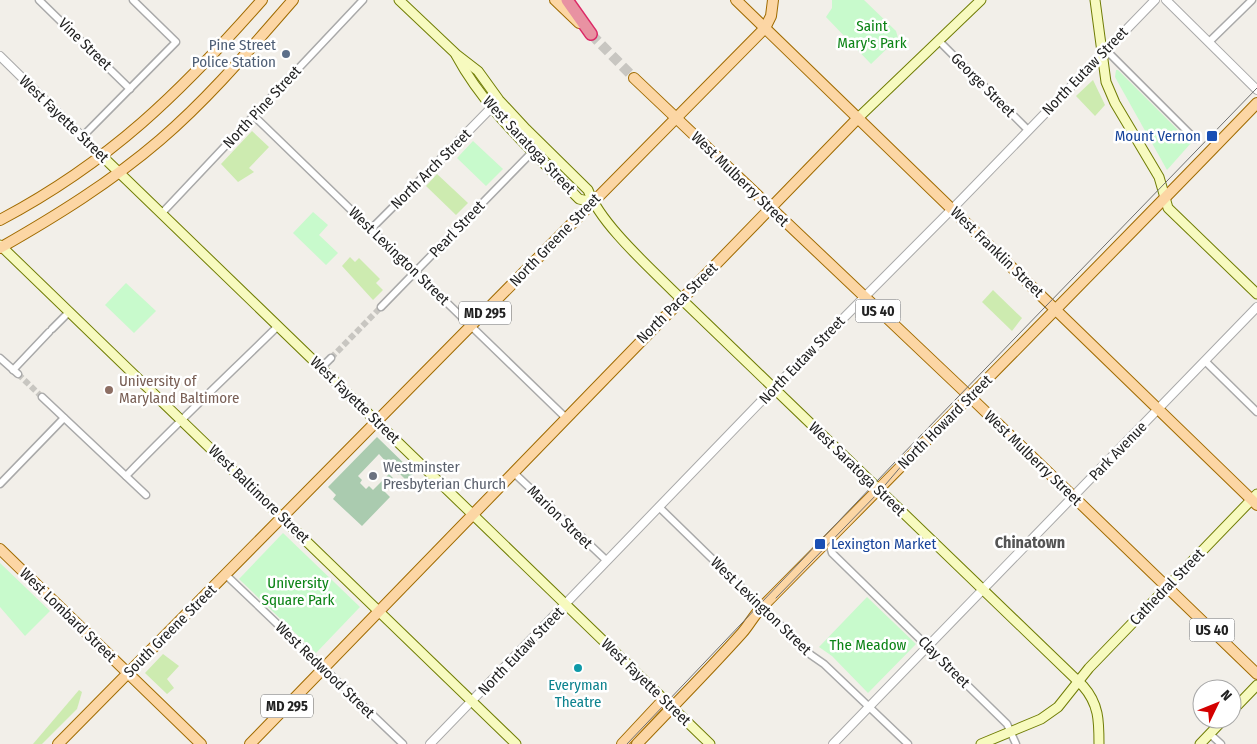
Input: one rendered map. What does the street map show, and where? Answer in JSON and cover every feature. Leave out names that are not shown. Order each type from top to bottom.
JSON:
[{"type":"highway","points":[[567,0],[591,34]]},
{"type":"main road","points":[[0,220],[48,193],[102,156],[179,90],[262,0]]},
{"type":"main road","points":[[1,247],[70,207],[119,173],[196,107],[293,0]]},
{"type":"main road","name":"West Saratoga Street","points":[[399,0],[456,54],[470,64],[526,129],[588,190],[592,202],[634,251],[681,299],[1078,682],[1094,701],[1099,712],[1099,744]]},
{"type":"main road","points":[[555,0],[591,34]]},
{"type":"main road","name":"West Franklin Street","points":[[736,0],[1158,410],[1255,499]]},
{"type":"main road","points":[[765,28],[771,16],[773,0]]},
{"type":"main road","name":"North Paca Street","points":[[380,611],[565,417],[858,118],[981,0]]},
{"type":"main road","points":[[1096,0],[1103,50],[1102,70],[1108,89],[1159,177],[1168,208],[1257,294]]},
{"type":"main road","name":"North Greene Street","points":[[283,517],[765,28]]},
{"type":"main road","name":"West Saratoga Street","points":[[456,54],[471,81],[491,108],[579,198],[592,202]]},
{"type":"main road","name":"West Mulberry Street","points":[[634,78],[970,397],[1257,674]]},
{"type":"main road","points":[[492,89],[491,108],[500,110],[526,129]]},
{"type":"main road","name":"North Howard Street","points":[[622,744],[744,631],[761,607],[877,488],[918,451],[1257,103]]},
{"type":"main road","name":"West Fayette Street","points":[[102,156],[710,744]]},
{"type":"main road","name":"West Baltimore Street","points":[[1,247],[283,517],[516,744]]},
{"type":"main road","name":"Cathedral Street","points":[[981,744],[1050,713],[1069,696],[1089,668],[1255,499]]},
{"type":"main road","name":"South Greene Street","points":[[58,744],[283,517]]},
{"type":"main road","name":"West Lombard Street","points":[[0,548],[201,744]]},
{"type":"main road","name":"MD 295","points":[[250,744],[380,611]]},
{"type":"main road","points":[[1242,701],[1257,685]]},
{"type":"main road","name":"North Howard Street","points":[[637,744],[668,703]]},
{"type":"main road","points":[[1200,744],[1215,729]]},
{"type":"street","name":"Vine Street","points":[[39,0],[130,89]]},
{"type":"street","points":[[82,137],[176,42],[133,0]]},
{"type":"street","name":"North Pine Street","points":[[162,213],[363,0]]},
{"type":"street","name":"North Eutaw Street","points":[[430,744],[774,388],[1154,0]]},
{"type":"street","points":[[1166,0],[1257,90]]},
{"type":"street","points":[[1209,42],[1252,0]]},
{"type":"street","name":"George Street","points":[[939,41],[1028,130]]},
{"type":"street","points":[[1103,50],[1195,139]]},
{"type":"street","name":"West Fayette Street","points":[[0,56],[102,156]]},
{"type":"street","name":"North Arch Street","points":[[371,229],[491,108]]},
{"type":"street","name":"West Lexington Street","points":[[254,116],[565,417]]},
{"type":"street","name":"Pearl Street","points":[[381,307],[541,143]]},
{"type":"street","name":"Park Avenue","points":[[833,744],[1257,308]]},
{"type":"street","points":[[0,358],[15,372],[69,312]]},
{"type":"street","points":[[126,476],[174,425],[182,420],[278,326]]},
{"type":"street","points":[[321,368],[331,358]]},
{"type":"street","points":[[1205,361],[1257,412]]},
{"type":"street","points":[[42,397],[146,495]]},
{"type":"street","points":[[0,484],[64,418]]},
{"type":"street","name":"Marion Street","points":[[513,472],[607,561]]},
{"type":"street","name":"West Lexington Street","points":[[659,507],[761,607],[908,744]]},
{"type":"street","name":"Clay Street","points":[[828,540],[832,554],[1007,724],[1016,744]]},
{"type":"street","name":"West Redwood Street","points":[[226,575],[402,744]]},
{"type":"street","points":[[1210,734],[1221,744]]},
{"type":"green space","name":"Saint Mary's Park","points":[[832,0],[864,0],[896,31],[898,38],[871,64],[826,17],[832,8]]},
{"type":"green space","points":[[1116,70],[1191,143],[1167,170],[1115,77]]},
{"type":"green space","points":[[1093,80],[1105,105],[1095,116],[1076,96]]},
{"type":"green space","points":[[252,131],[269,147],[249,168],[254,172],[238,182],[221,164]]},
{"type":"green space","points":[[473,141],[503,169],[486,186],[457,158]]},
{"type":"green space","points":[[437,174],[468,203],[456,215],[426,186]]},
{"type":"green space","points":[[313,212],[328,225],[319,235],[338,253],[326,265],[293,233]]},
{"type":"green space","points":[[350,257],[355,262],[359,258],[380,279],[376,283],[383,290],[373,300],[342,266]]},
{"type":"green space","points":[[126,283],[156,311],[134,333],[105,305]]},
{"type":"green space","points":[[993,290],[1022,318],[1012,331],[982,302]]},
{"type":"green space","points":[[377,437],[414,473],[406,480],[400,474],[398,475],[379,454],[358,476],[362,480],[360,483],[366,489],[369,486],[373,490],[389,474],[393,478],[382,489],[390,497],[362,526],[333,499],[336,495],[328,487]]},
{"type":"green space","name":"University Square Park","points":[[283,533],[360,607],[316,653],[239,579]]},
{"type":"green space","points":[[0,563],[50,611],[25,636],[0,607]]},
{"type":"green space","name":"The Meadow","points":[[867,597],[916,644],[868,693],[832,656],[819,647]]},
{"type":"green space","points":[[163,654],[179,666],[167,679],[174,688],[167,694],[145,673]]},
{"type":"green space","points":[[79,690],[82,692],[77,709],[42,744],[33,744]]},
{"type":"tunnel","points":[[591,34],[634,78]]},
{"type":"tunnel","points":[[331,358],[381,307]]},
{"type":"tunnel","points":[[18,374],[42,397]]},
{"type":"tram line","points":[[627,744],[896,461],[1257,88]]},
{"type":"tram line","points":[[776,598],[880,491],[915,450]]},
{"type":"place","name":"Pine Street Police Station","points":[[286,54]]},
{"type":"place","name":"Mount Vernon","points":[[1212,136]]},
{"type":"place","name":"University of Maryland Baltimore","points":[[109,390]]},
{"type":"place","name":"Westminster Presbyterian Church","points":[[373,476]]},
{"type":"place","name":"Lexington Market","points":[[820,544]]},
{"type":"place","name":"Everyman Theatre","points":[[578,668]]},
{"type":"district","name":"Chinatown","points":[[1030,542]]}]
